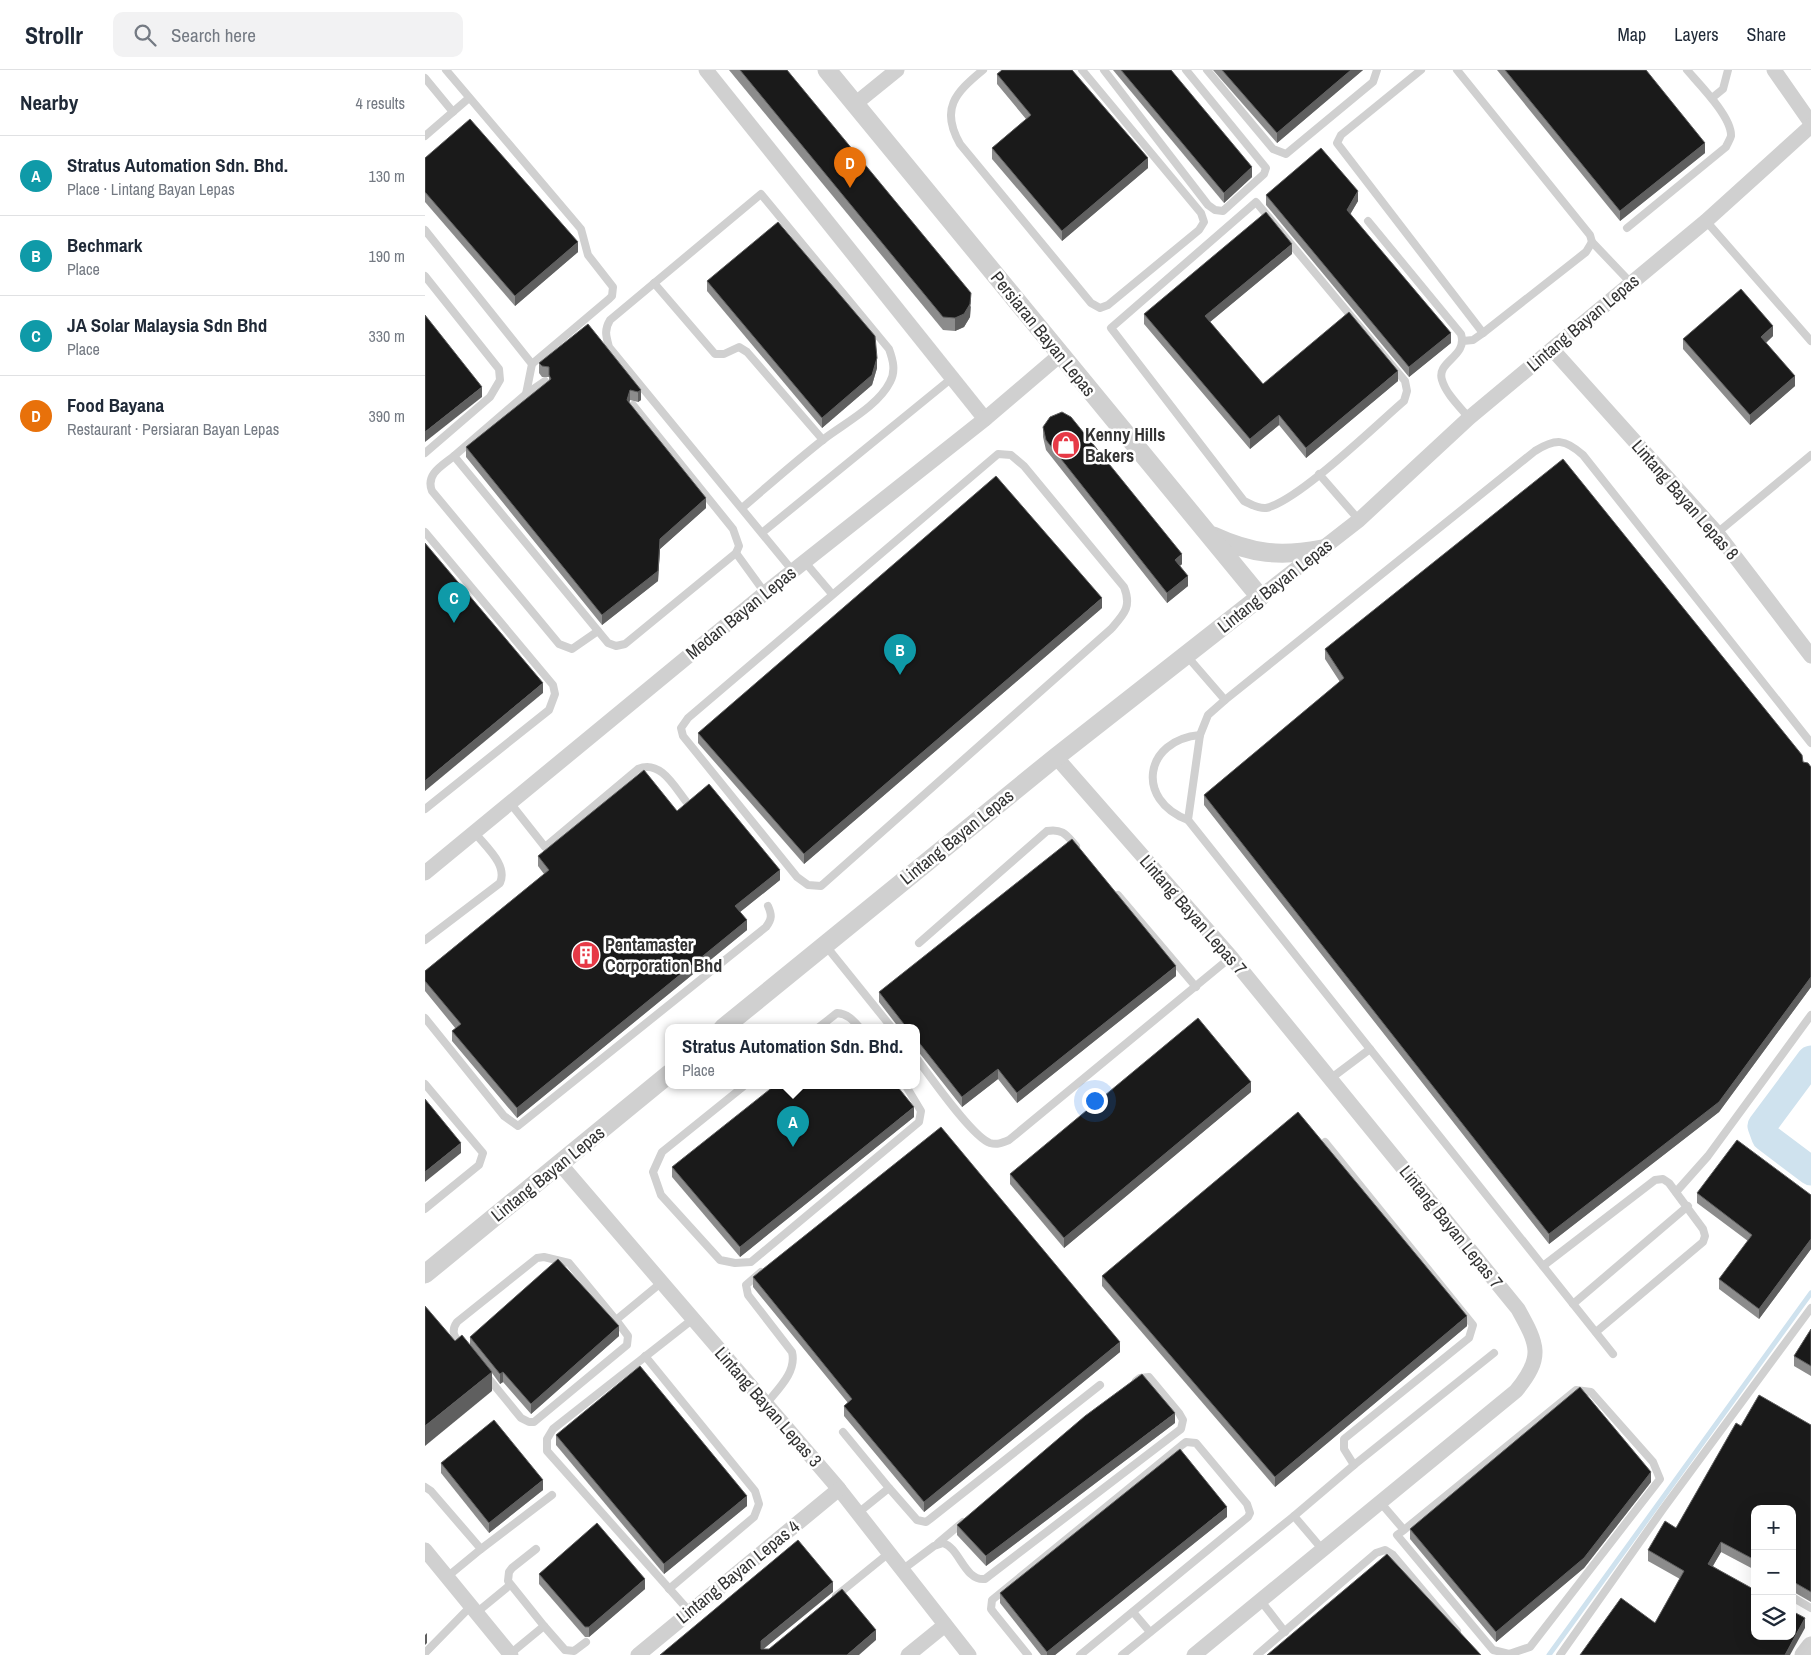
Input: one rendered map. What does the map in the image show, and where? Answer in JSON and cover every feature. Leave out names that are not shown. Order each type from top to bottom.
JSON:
[{"type":"street","points":[[706,70],[985,419]]},
{"type":"street","name":"Persiaran Bayan Lepas","points":[[827,70],[1260,597]]},
{"type":"street","points":[[855,104],[897,70]]},
{"type":"street","points":[[1774,70],[1811,122]]},
{"type":"street","name":"Lintang Bayan Lepas","points":[[728,1024],[1056,757],[1359,520],[1469,418],[1706,221],[1811,126]]},
{"type":"street","name":"Lintang Bayan Lepas 8","points":[[1552,349],[1717,533],[1811,656]]},
{"type":"street","name":"Medan Bayan Lepas","points":[[425,873],[511,804],[765,592],[985,419],[1060,355]]},
{"type":"street","points":[[1210,534],[1237,547],[1265,553],[1294,554],[1322,549]]},
{"type":"street","name":"Lintang Bayan Lepas 7","points":[[1056,757],[1231,957],[1518,1309],[1533,1336],[1535,1357],[1531,1373],[1516,1391],[1194,1655]]},
{"type":"street","name":"Lintang Bayan Lepas","points":[[425,1274],[561,1165],[665,1077]]},
{"type":"street","name":"Lintang Bayan Lepas 3","points":[[561,1165],[839,1489],[969,1655]]},
{"type":"street","name":"Lintang Bayan Lepas 4","points":[[637,1655],[839,1489]]},
{"type":"street","points":[[425,1550],[511,1655]]},
{"type":"street","points":[[908,1655],[945,1625]]},
{"type":"street","points":[[1804,1655],[1811,1646]]},
{"type":"lane","points":[[446,70],[581,229],[588,255],[613,287],[612,296],[609,299],[532,364],[526,394]]},
{"type":"lane","points":[[983,70],[966,84],[955,97],[950,113],[952,130],[960,144],[1085,296],[1095,306],[1100,308],[1109,305],[1199,230],[1204,222],[1201,213],[1082,70]]},
{"type":"lane","points":[[1104,70],[1209,205],[1215,210],[1223,211],[1264,174],[1266,168],[1187,70]]},
{"type":"lane","points":[[1207,70],[1273,149],[1286,154],[1373,82],[1377,70]]},
{"type":"lane","points":[[1421,70],[1341,134],[1337,143],[1483,333]]},
{"type":"lane","points":[[1457,70],[1590,234],[1591,242],[1586,252],[1483,333],[1473,340],[1463,341]]},
{"type":"lane","points":[[1627,228],[1726,147],[1731,137],[1729,124],[1711,98],[1687,70]]},
{"type":"lane","points":[[1711,98],[1723,89],[1728,70]]},
{"type":"lane","points":[[425,78],[453,112]]},
{"type":"lane","points":[[425,136],[469,98]]},
{"type":"lane","points":[[742,508],[823,440],[873,402],[889,384],[893,376],[894,360],[889,349],[761,194],[610,320],[606,327],[605,335],[609,347],[742,508],[763,532],[798,566],[831,594]]},
{"type":"lane","points":[[1256,202],[1405,381],[1407,391],[1404,401],[1319,474],[1285,498],[1266,508],[1259,508],[1244,501],[1111,328],[1256,202]]},
{"type":"lane","points":[[1368,221],[1461,334],[1463,341],[1461,349],[1442,370],[1441,379],[1449,394],[1469,418]]},
{"type":"lane","points":[[1706,221],[1811,341]]},
{"type":"lane","points":[[425,230],[532,364]]},
{"type":"lane","points":[[1591,242],[1631,283]]},
{"type":"lane","points":[[425,276],[499,369],[500,380],[490,397],[425,453]]},
{"type":"lane","points":[[654,283],[715,354],[724,354],[739,347],[747,352],[823,440]]},
{"type":"lane","points":[[763,532],[952,378]]},
{"type":"lane","points":[[545,381],[526,394],[454,456],[430,478],[429,485],[559,644],[565,648],[572,649],[598,631]]},
{"type":"lane","points":[[454,456],[598,631],[612,645],[621,646],[736,553],[739,546],[733,529],[633,406]]},
{"type":"lane","points":[[1188,820],[1200,735],[1208,714],[1535,451],[1548,443],[1556,441],[1573,446],[1583,455],[1811,743]]},
{"type":"lane","points":[[998,454],[1011,455],[1024,466],[1124,587],[1129,599],[1125,614],[1103,636],[821,886],[808,885],[797,877],[683,736],[681,728],[688,718],[831,594],[998,454]]},
{"type":"lane","points":[[1717,533],[1811,455]]},
{"type":"lane","points":[[1319,474],[1359,520]]},
{"type":"lane","points":[[425,532],[553,685],[555,694],[549,710],[425,809]]},
{"type":"lane","points":[[736,553],[765,592]]},
{"type":"lane","points":[[1186,655],[1225,700]]},
{"type":"lane","points":[[1200,735],[1184,736],[1169,744],[1158,756],[1153,772],[1153,788],[1160,803],[1172,814],[1188,820],[1613,1354]]},
{"type":"lane","points":[[511,804],[545,847],[638,769],[646,766],[655,766],[662,772],[688,804]]},
{"type":"lane","points":[[919,943],[1047,831],[1057,829],[1065,832],[1083,854]]},
{"type":"lane","points":[[425,940],[501,883],[504,875],[501,866],[475,833]]},
{"type":"lane","points":[[1115,891],[1196,987]]},
{"type":"lane","points":[[425,1018],[504,1116],[518,1126],[766,927],[771,921],[771,913],[768,906]]},
{"type":"lane","points":[[825,944],[889,1024]]},
{"type":"lane","points":[[920,1063],[974,1131],[988,1142],[997,1144],[1009,1140],[1231,957]]},
{"type":"lane","points":[[823,1024],[837,1013],[844,1014],[856,1024]]},
{"type":"lane","points":[[1676,1192],[1708,1156],[1811,1015]]},
{"type":"lane","points":[[1331,1079],[1370,1049]]},
{"type":"lane","points":[[425,1084],[483,1152],[479,1165],[425,1209]]},
{"type":"lane","points":[[740,1089],[662,1152],[653,1172],[654,1181],[661,1195],[720,1260],[735,1264],[751,1262],[919,1122],[921,1111],[908,1089]]},
{"type":"lane","points":[[1325,1142],[1473,1325],[1469,1338],[1348,1435],[1345,1439],[1344,1449],[1354,1465]]},
{"type":"lane","points":[[1543,1266],[1655,1180],[1663,1179],[1669,1183],[1688,1206],[1703,1229],[1705,1236],[1703,1242],[1595,1332]]},
{"type":"lane","points":[[1573,1304],[1688,1206]]},
{"type":"lane","points":[[468,1353],[453,1335],[455,1326],[534,1260],[541,1257],[569,1263],[617,1320],[628,1336],[627,1345],[534,1422],[521,1418],[479,1368]]},
{"type":"lane","points":[[766,1404],[791,1372],[795,1362],[792,1352],[747,1295],[746,1285],[771,1264]]},
{"type":"lane","points":[[617,1320],[662,1282]]},
{"type":"lane","points":[[1560,1655],[1663,1509],[1811,1308]]},
{"type":"lane","points":[[690,1612],[547,1451],[547,1439],[553,1428],[693,1318]]},
{"type":"lane","points":[[1122,1655],[1494,1353]]},
{"type":"lane","points":[[645,1356],[755,1491],[759,1504],[754,1517],[669,1589]]},
{"type":"lane","points":[[938,1543],[947,1545],[972,1575],[980,1580],[985,1579],[1181,1429],[1183,1420],[1179,1413],[1149,1377],[1141,1378],[1125,1389]]},
{"type":"lane","points":[[843,1432],[913,1518],[926,1522],[1100,1385]]},
{"type":"lane","points":[[1576,1390],[1591,1392],[1653,1462],[1659,1480],[1530,1647],[1509,1654],[1493,1650],[1397,1536],[1404,1530],[1576,1390]]},
{"type":"lane","points":[[1028,1655],[991,1609],[992,1600],[1182,1444],[1186,1442],[1196,1443],[1247,1504],[1250,1513],[1248,1517],[1080,1655]]},
{"type":"lane","points":[[425,1487],[431,1491],[481,1549]]},
{"type":"lane","points":[[858,1513],[889,1488]]},
{"type":"lane","points":[[447,1577],[552,1494]]},
{"type":"lane","points":[[1380,1502],[1404,1530]]},
{"type":"lane","points":[[1294,1516],[1322,1550]]},
{"type":"lane","points":[[902,1570],[968,1518]]},
{"type":"lane","points":[[536,1549],[509,1572],[507,1576],[510,1585],[565,1650],[575,1651],[586,1642]]},
{"type":"lane","points":[[1257,1655],[1377,1553],[1385,1550],[1393,1555],[1466,1641]]},
{"type":"lane","points":[[830,1601],[889,1553]]},
{"type":"lane","points":[[425,1653],[474,1609],[510,1585]]},
{"type":"lane","points":[[1796,1599],[1811,1608]]},
{"type":"lane","points":[[1261,1600],[1285,1632]]},
{"type":"lane","points":[[1133,1612],[1150,1632]]},
{"type":"lane","points":[[511,1655],[544,1626]]},
{"type":"building","points":[[740,70],[787,70],[971,293],[970,304],[964,314],[955,318],[943,317]]},
{"type":"building","points":[[1002,70],[1072,70],[1148,158],[1062,231],[992,148],[1031,115],[997,74]]},
{"type":"building","points":[[1121,70],[1171,70],[1252,167],[1224,193]]},
{"type":"building","points":[[1222,70],[1351,70],[1277,133]]},
{"type":"building","points":[[1505,70],[1646,70],[1705,143],[1620,211]]},
{"type":"building","points":[[470,119],[578,242],[515,296],[425,192],[425,158]]},
{"type":"building","points":[[1321,148],[1358,191],[1347,210],[1451,333],[1409,367],[1266,195]]},
{"type":"building","points":[[1266,212],[1292,244],[1205,316],[1263,384],[1349,312],[1398,371],[1306,448],[1279,415],[1250,439],[1144,314]]},
{"type":"building","points":[[778,222],[875,336],[877,358],[872,375],[822,418],[707,281]]},
{"type":"building","points":[[1741,289],[1773,326],[1761,337],[1795,376],[1750,415],[1683,339]]},
{"type":"building","points":[[425,315],[482,387],[425,432]]},
{"type":"building","points":[[588,324],[641,390],[638,392],[630,390],[627,400],[706,498],[660,539],[658,571],[602,615],[466,447],[551,379],[549,367],[542,366],[539,363]]},
{"type":"building","points":[[1062,412],[1071,417],[1182,554],[1175,560],[1188,576],[1167,593],[1046,440],[1043,427],[1050,417]]},
{"type":"building","points":[[1563,459],[1802,755],[1803,762],[1808,763],[1811,767],[1811,977],[1719,1102],[1549,1234],[1204,795],[1344,678],[1325,649]]},
{"type":"building","points":[[996,476],[1102,598],[804,854],[698,733]]},
{"type":"building","points":[[425,543],[543,683],[425,781]]},
{"type":"building","name":"Pentamaster Corporation Bhd","points":[[644,770],[677,811],[709,784],[780,870],[735,906],[747,920],[517,1108],[452,1031],[461,1024],[425,981],[425,971],[549,870],[538,856]]},
{"type":"building","points":[[1072,839],[1176,966],[1017,1093],[998,1069],[962,1097],[920,1044],[920,1024],[904,1024],[879,992]]},
{"type":"building","points":[[1198,1018],[1251,1082],[1064,1238],[1010,1174]]},
{"type":"building","points":[[770,1089],[899,1089],[914,1107],[740,1247],[672,1167]]},
{"type":"building","points":[[425,1099],[461,1143],[425,1172]]},
{"type":"building","points":[[1298,1112],[1467,1316],[1275,1477],[1102,1276]]},
{"type":"building","points":[[941,1127],[1120,1342],[924,1502],[844,1406],[852,1399],[753,1277]]},
{"type":"building","points":[[1737,1140],[1811,1195],[1811,1239],[1759,1309],[1719,1279],[1752,1235],[1697,1193]]},
{"type":"building","points":[[558,1259],[619,1326],[531,1404],[503,1372],[500,1374],[470,1337]]},
{"type":"building","points":[[425,1306],[455,1341],[462,1335],[492,1372],[425,1426]]},
{"type":"building","points":[[1811,1329],[1811,1366],[1794,1356]]},
{"type":"building","points":[[640,1366],[747,1496],[664,1564],[556,1435]]},
{"type":"building","points":[[1142,1374],[1175,1413],[986,1556],[957,1525],[1085,1416]]},
{"type":"building","points":[[1580,1387],[1651,1472],[1584,1558],[1496,1632],[1410,1529]]},
{"type":"building","points":[[1759,1395],[1811,1425],[1811,1592],[1796,1583],[1796,1505],[1751,1505],[1751,1558],[1721,1542],[1708,1564],[1751,1588],[1751,1640],[1793,1640],[1785,1655],[1580,1655],[1621,1598],[1655,1623],[1684,1571],[1648,1550],[1665,1521],[1676,1528],[1736,1423],[1741,1426]]},
{"type":"building","points":[[494,1420],[543,1480],[489,1523],[441,1463]]},
{"type":"building","points":[[1180,1449],[1227,1507],[1047,1652],[1000,1593]]},
{"type":"building","points":[[597,1523],[645,1579],[589,1627],[585,1627],[539,1574]]},
{"type":"building","points":[[798,1540],[833,1582],[761,1641],[761,1649],[769,1649],[842,1589],[876,1630],[847,1655],[660,1655]]},
{"type":"building","points":[[1387,1554],[1481,1655],[1267,1655]]},
{"type":"building","points":[[1796,1613],[1805,1618],[1796,1635]]},
{"type":"waterway","points":[[1811,1060],[1762,1126],[1766,1137],[1811,1171]]},
{"type":"waterway","points":[[1549,1655],[1811,1293]]},
{"type":"place","name":"Food Bayana","points":[[850,188]]},
{"type":"place","name":"Kenny Hills Bakers","points":[[1066,445]]},
{"type":"place","name":"JA Solar Malaysia Sdn Bhd","points":[[454,623]]},
{"type":"place","name":"Bechmark","points":[[900,675]]},
{"type":"place","name":"Pentamaster Corporation Bhd","points":[[586,955]]},
{"type":"place","name":"Stratus Automation Sdn. Bhd.","points":[[793,1147]]}]
